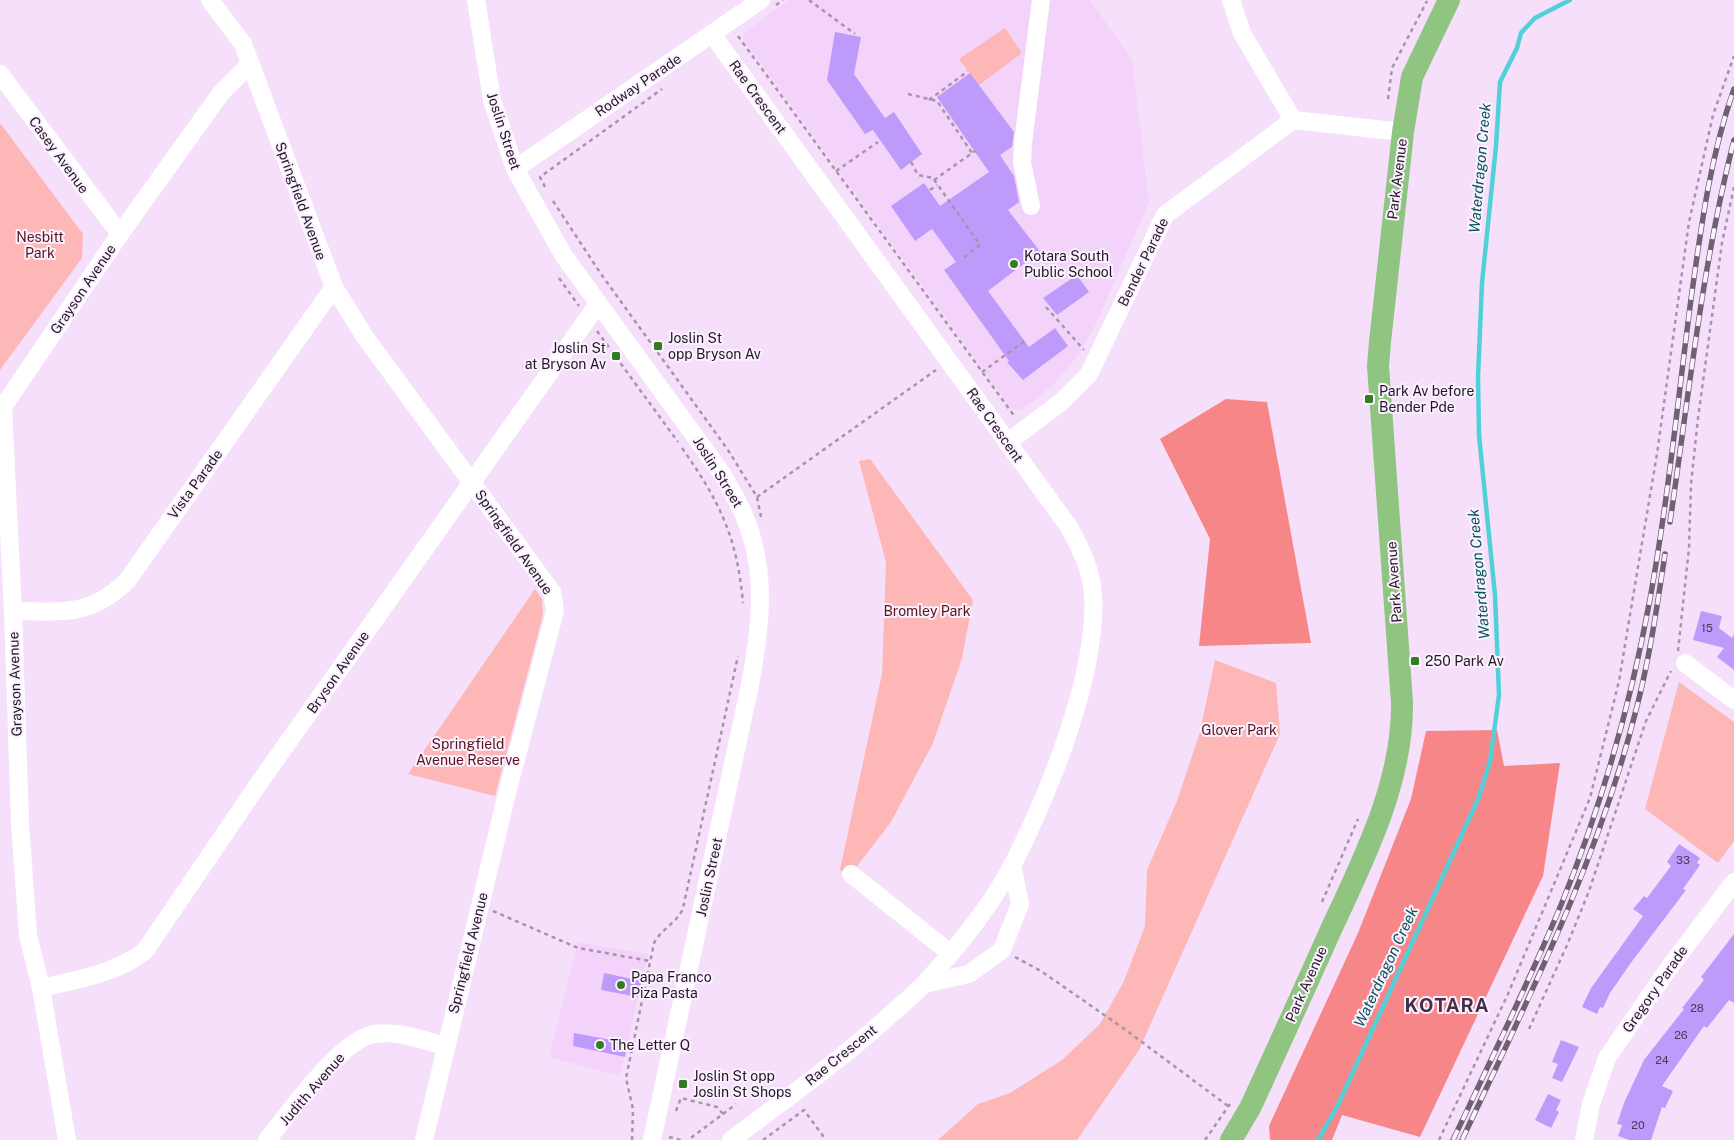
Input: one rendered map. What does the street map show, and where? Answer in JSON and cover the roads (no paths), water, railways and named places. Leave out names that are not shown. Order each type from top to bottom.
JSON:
[{"type":"main road","name":"Park Avenue","points":[[1231,1140],[1250,1108],[1375,828],[1386,801],[1401,728],[1401,677],[1378,366],[1403,132],[1412,77],[1416,65],[1449,0]]},
{"type":"street","name":"Springfield Avenue","points":[[210,0],[243,44],[334,287],[365,337],[552,592],[555,611],[507,793],[424,1140]]},
{"type":"street","name":"Joslin Street","points":[[476,0],[492,100],[515,169],[546,227],[598,304],[723,475],[743,512],[755,549],[761,586],[758,637],[662,1137]]},
{"type":"street","name":"Rodway Parade","points":[[515,169],[761,0]]},
{"type":"street","points":[[1031,206],[1022,162],[1041,0]]},
{"type":"street","points":[[1231,0],[1242,33],[1293,120],[1403,132]]},
{"type":"street","name":"Rae Crescent","points":[[712,34],[1069,527],[1086,559],[1093,593],[1093,620],[1082,686],[1062,752],[1012,865],[970,929],[924,984],[834,1064],[731,1140]]},
{"type":"street","name":"Grayson Avenue","points":[[67,1140],[42,988],[28,935],[8,609],[3,407],[120,234],[221,93],[250,64]]},
{"type":"street","name":"Casey Avenue","points":[[0,74],[120,234]]},
{"type":"street","name":"Bender Parade","points":[[1007,442],[1061,402],[1089,374],[1166,215],[1293,120]]},
{"type":"street","name":"Vista Parade","points":[[8,609],[73,611],[93,606],[111,596],[127,581],[334,287]]},
{"type":"street","name":"Bryson Avenue","points":[[42,988],[116,969],[129,963],[145,951],[257,786],[598,304]]},
{"type":"street","points":[[1681,661],[1734,700]]},
{"type":"street","name":"Rae Crescent","points":[[924,984],[969,974],[1002,950],[1020,904],[1012,865]]},
{"type":"street","points":[[851,874],[950,953]]},
{"type":"street","name":"Gregory Parade","points":[[1572,1140],[1590,1104],[1607,1058],[1669,968],[1734,882]]},
{"type":"street","name":"Judith Avenue","points":[[267,1140],[326,1069],[363,1037],[391,1033],[446,1046]]},
{"type":"street","name":"Gregory Parade","points":[[1584,1140],[1590,1104]]},
{"type":"waterway","name":"Waterdragon Creek","points":[[1318,1140],[1337,1107],[1479,797],[1490,761],[1499,695],[1495,595],[1479,435],[1478,377],[1482,283],[1496,146],[1500,82],[1517,48],[1521,33],[1535,18],[1570,0]]},
{"type":"railway","points":[[1453,1140],[1522,994],[1576,868],[1602,793],[1624,716],[1634,677],[1656,562],[1707,193],[1712,167],[1734,89]]},
{"type":"railway","points":[[1670,522],[1705,282],[1713,235],[1734,140]]},
{"type":"railway","points":[[1462,1140],[1559,931],[1601,824],[1640,694],[1665,554]]},
{"type":"place","name":"Kotara South Public School","points":[[1014,264]]},
{"type":"place","name":"Joslin St opp Bryson Av","points":[[658,346]]},
{"type":"place","name":"Joslin St at Bryson Av","points":[[616,356]]},
{"type":"place","name":"Park Av before Bender Pde","points":[[1369,399]]},
{"type":"place","name":"250 Park Av","points":[[1415,661]]},
{"type":"place","name":"Papa Franco Piza Pasta","points":[[621,985]]},
{"type":"place","name":"The Letter Q","points":[[600,1045]]},
{"type":"place","name":"Joslin St opp Joslin St Shops","points":[[683,1084]]},
{"type":"district","name":"KOTARA","points":[[1447,1005]]},
{"type":"park label","name":"Nesbitt Park","points":[[40,246]]},
{"type":"park label","name":"Bromley Park","points":[[927,611]]},
{"type":"park label","name":"Glover Park","points":[[1239,730]]},
{"type":"park label","name":"Springfield Avenue Reserve","points":[[468,752]]}]
